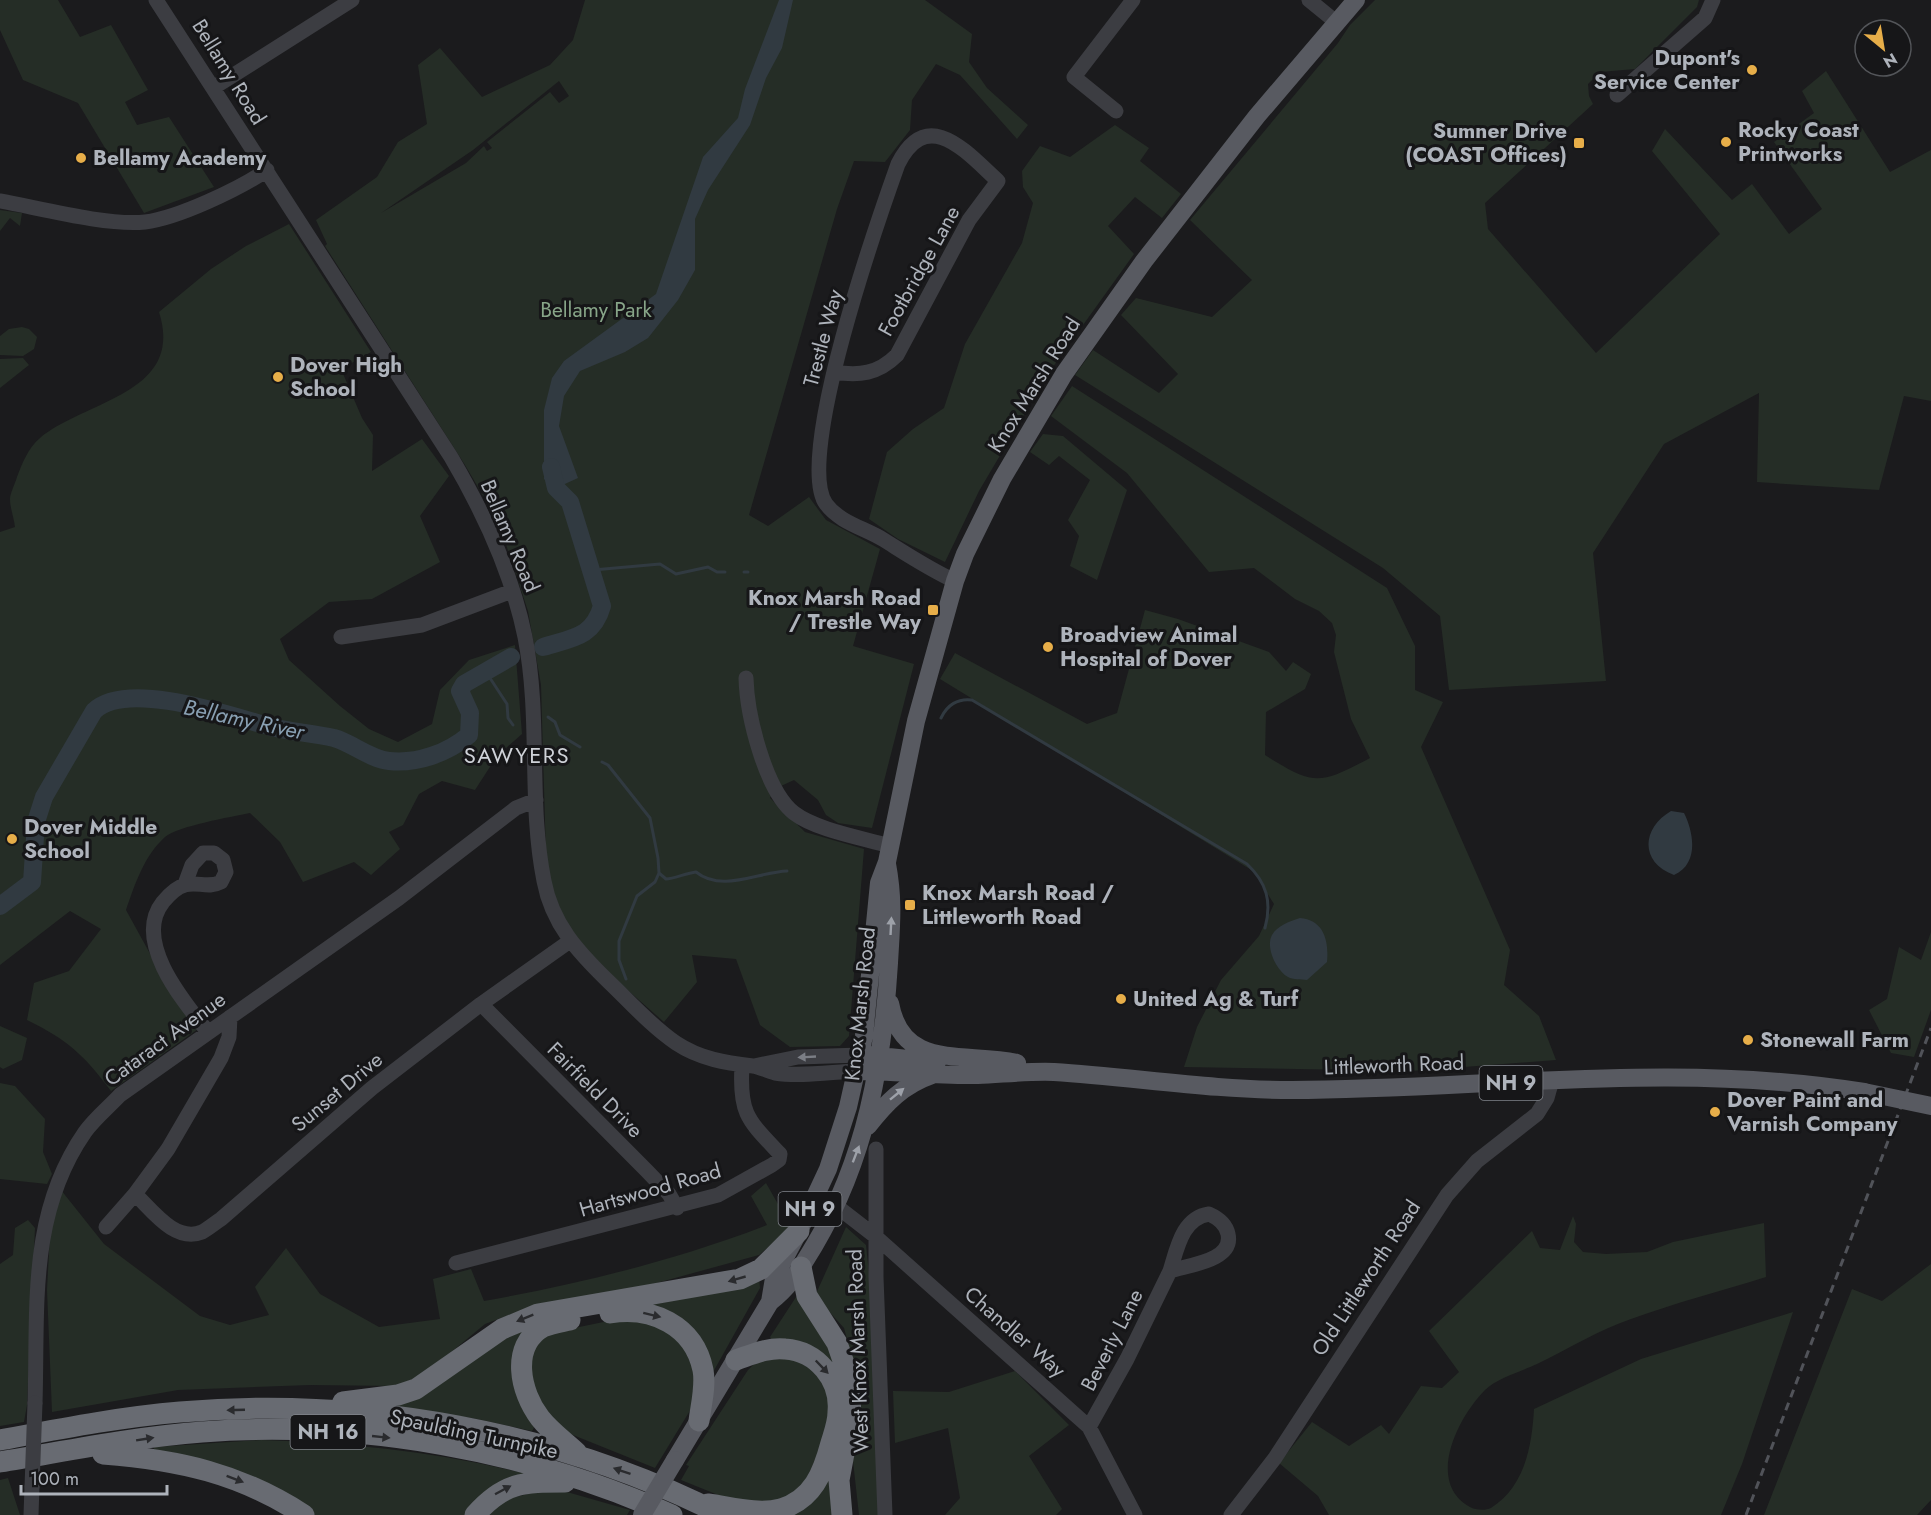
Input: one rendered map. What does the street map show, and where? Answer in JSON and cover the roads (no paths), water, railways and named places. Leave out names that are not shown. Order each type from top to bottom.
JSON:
[{"type":"highway","points":[[293,1409],[407,1392],[437,1377],[502,1329],[538,1314],[740,1279],[761,1269],[800,1231]]},
{"type":"highway","points":[[801,1267],[807,1296],[837,1343],[849,1378],[851,1416],[839,1480],[842,1515]]},
{"type":"highway","points":[[582,1457],[539,1417],[523,1384],[522,1355],[527,1342],[543,1327],[554,1323],[625,1311],[662,1317],[675,1325],[692,1343],[703,1371],[699,1421]]},
{"type":"highway","points":[[695,1502],[755,1511],[782,1508],[811,1491],[819,1480],[828,1454],[838,1419],[839,1403],[832,1380],[823,1367],[803,1353],[786,1349],[769,1350],[736,1360]]},
{"type":"highway","name":"Spaulding Turnpike","points":[[0,1440],[180,1412],[293,1409],[384,1415],[436,1422],[518,1439],[582,1457],[722,1515]]},
{"type":"highway","name":"Spaulding Turnpike","points":[[0,1462],[204,1432],[244,1430],[348,1433],[470,1450],[586,1482],[672,1515]]},
{"type":"highway","points":[[66,1451],[154,1458],[213,1470],[266,1492],[304,1515]]},
{"type":"highway","points":[[475,1515],[493,1496],[516,1485],[532,1482],[586,1482]]},
{"type":"main road","name":"Knox Marsh Road","points":[[642,1515],[770,1302],[774,1278],[800,1231],[839,1137],[859,1063],[879,883],[888,854],[916,721],[955,581],[965,554],[1002,479],[1064,375],[1200,188],[1356,0]]},
{"type":"main road","name":"Knox Marsh Road","points":[[770,1302],[788,1288],[801,1267],[835,1205],[865,1130],[879,1063],[887,985],[893,895],[888,854]]},
{"type":"main road","points":[[887,985],[899,1030],[906,1040],[919,1049],[955,1057],[1012,1062],[1053,1072]]},
{"type":"main road","name":"Littleworth Road","points":[[859,1063],[978,1067],[1000,1072]]},
{"type":"main road","name":"Littleworth Road","points":[[879,1063],[939,1073],[979,1075],[1000,1072],[1053,1072],[1158,1083],[1288,1090],[1722,1076],[1864,1092],[1931,1106]]},
{"type":"main road","name":"NH 9","points":[[865,1130],[899,1092],[911,1083],[939,1073]]},
{"type":"street","name":"Bellamy Road","points":[[156,0],[469,488],[497,548],[525,638],[533,701],[540,861],[548,900],[556,920],[570,941],[667,1037],[708,1058],[748,1066],[798,1057],[859,1063]]},
{"type":"street","points":[[213,88],[352,0]]},
{"type":"street","points":[[1116,111],[1074,77],[1133,0]]},
{"type":"street","points":[[1309,0],[1336,22]]},
{"type":"street","points":[[1617,95],[1705,18],[1713,0]]},
{"type":"street","name":"Trestle Way","points":[[955,581],[913,561],[885,541],[844,519],[826,503],[820,493],[819,471],[834,372],[894,174],[903,153],[910,144],[927,136],[950,140],[998,181]]},
{"type":"street","points":[[0,201],[115,221],[146,222],[188,210],[267,170]]},
{"type":"street","name":"Footbridge Lane","points":[[834,372],[870,373],[888,364],[897,355],[969,220],[998,181]]},
{"type":"street","points":[[341,637],[422,625],[512,591]]},
{"type":"street","points":[[746,678],[746,694],[759,745],[777,795],[796,814],[888,854]]},
{"type":"street","name":"Cataract Avenue","points":[[31,1515],[43,1230],[60,1173],[87,1130],[120,1095],[399,898],[516,808],[536,800]]},
{"type":"street","points":[[185,884],[160,906],[155,918],[153,940],[162,964],[208,1032]]},
{"type":"street","name":"Sunset Drive","points":[[135,1194],[177,1232],[188,1235],[202,1232],[221,1219],[372,1088],[481,1004],[570,941]]},
{"type":"street","name":"Fairfield Drive","points":[[481,1004],[655,1179],[669,1194],[677,1208]]},
{"type":"street","points":[[106,1227],[135,1194],[168,1149],[221,1058],[229,1036],[230,1017]]},
{"type":"street","name":"Hartswood Road","points":[[456,1263],[677,1208],[732,1190],[779,1160],[780,1154],[746,1115],[740,1093],[748,1066]]},
{"type":"street","name":"Old Littleworth Road","points":[[1231,1515],[1275,1458],[1447,1195],[1477,1161],[1537,1114],[1547,1098],[1552,1080]]},
{"type":"street","name":"West Knox Marsh Road","points":[[876,1149],[875,1236],[885,1515]]},
{"type":"street","name":"Chandler Way","points":[[835,1205],[875,1236],[1089,1427],[1135,1515]]},
{"type":"street","name":"Beverly Lane","points":[[1089,1427],[1127,1359],[1170,1271]]},
{"type":"waterway","name":"Bellamy River","points":[[543,647],[572,639],[587,631],[598,617],[602,606],[570,502],[556,488],[551,467]]},
{"type":"waterway","points":[[593,570],[660,564],[676,574],[708,567],[717,572],[725,572]]},
{"type":"waterway","name":"Bellamy River","points":[[0,906],[32,882],[36,822],[44,797],[94,711],[109,702],[130,698],[180,703],[271,727],[334,738],[382,760],[410,761],[442,752],[469,735],[470,713],[460,691],[464,684],[511,657]]},
{"type":"waterway","points":[[486,672],[507,704],[508,718],[513,725]]},
{"type":"waterway","points":[[941,718],[946,709],[954,703],[972,700],[1247,864],[1259,878],[1266,893],[1268,910],[1265,928]]},
{"type":"waterway","points":[[548,717],[555,722],[560,735],[580,747]]},
{"type":"waterway","points":[[602,762],[608,765],[650,818],[658,858],[659,873],[655,882],[637,896],[619,941],[619,960],[626,979]]},
{"type":"waterway","points":[[659,873],[666,879],[696,872],[706,878],[729,881],[787,871]]},
{"type":"railway","points":[[1746,1515],[1931,1028]]},
{"type":"place","name":"Dupont's Service Center","points":[[1752,70]]},
{"type":"place","name":"Rocky Coast Printworks","points":[[1726,142]]},
{"type":"place","name":"Sumner Drive (COAST Offices)","points":[[1579,143]]},
{"type":"place","name":"Bellamy Academy","points":[[81,158]]},
{"type":"place","name":"Dover High School","points":[[278,377]]},
{"type":"place","name":"Knox Marsh Road / Trestle Way","points":[[933,610]]},
{"type":"place","name":"Broadview Animal Hospital of Dover","points":[[1048,647]]},
{"type":"place","name":"Dover Middle School","points":[[12,839]]},
{"type":"place","name":"Knox Marsh Road / Littleworth Road","points":[[910,905]]},
{"type":"place","name":"United Ag & Turf","points":[[1121,999]]},
{"type":"place","name":"Stonewall Farm","points":[[1748,1040]]},
{"type":"place","name":"Dover Paint and Varnish Company","points":[[1715,1112]]},
{"type":"district","name":"SAWYERS","points":[[517,755]]},
{"type":"park label","name":"Bellamy Park","points":[[596,310]]}]
